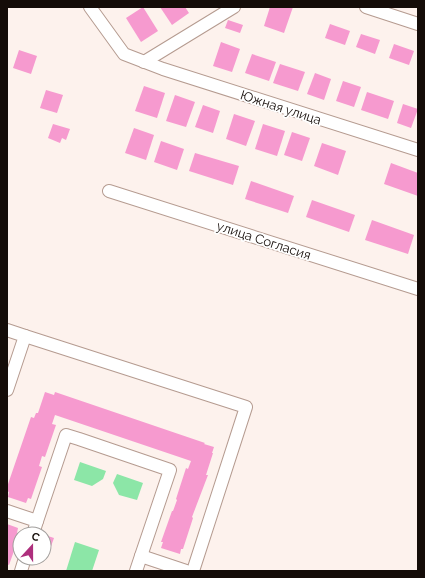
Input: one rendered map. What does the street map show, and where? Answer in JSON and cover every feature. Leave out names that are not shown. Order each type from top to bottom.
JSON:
[{"type":"street","name":"Южная улица","points":[[90,7],[124,54],[162,69],[418,150]]},
{"type":"street","points":[[144,62],[234,7]]},
{"type":"street","points":[[366,7],[418,24]]},
{"type":"street","name":"улица Согласия","points":[[110,191],[418,289]]},
{"type":"street","points":[[7,330],[246,407],[193,571]]},
{"type":"street","points":[[7,390],[25,336]]},
{"type":"street","points":[[35,526],[66,435],[170,470],[136,571]]},
{"type":"street","points":[[7,511],[37,521]]},
{"type":"street","points":[[141,556],[186,571]]},
{"type":"green space","points":[[80,462],[106,471],[103,479],[92,486],[74,480]]},
{"type":"green space","points":[[117,474],[143,483],[137,500],[119,495],[113,483]]},
{"type":"green space","points":[[75,542],[99,550],[92,571],[66,571]]},
{"type":"building","points":[[143,7],[158,31],[141,42],[126,18]]},
{"type":"building","points":[[160,7],[185,7],[189,13],[172,25]]},
{"type":"building","points":[[270,7],[293,7],[284,33],[264,26]]},
{"type":"building","points":[[228,20],[243,25],[240,33],[225,28]]},
{"type":"building","points":[[330,24],[350,31],[345,45],[325,38]]},
{"type":"building","points":[[361,34],[380,40],[375,54],[356,47]]},
{"type":"building","points":[[221,42],[240,49],[232,72],[213,66]]},
{"type":"building","points":[[394,44],[414,51],[409,65],[389,58]]},
{"type":"building","points":[[19,50],[37,56],[31,74],[13,68]]},
{"type":"building","points":[[252,54],[276,62],[269,81],[245,73]]},
{"type":"building","points":[[280,64],[305,72],[298,91],[273,83]]},
{"type":"building","points":[[315,73],[331,79],[324,100],[307,94]]},
{"type":"building","points":[[343,81],[361,87],[354,107],[336,101]]},
{"type":"building","points":[[144,86],[165,93],[157,118],[135,111]]},
{"type":"building","points":[[46,90],[63,95],[57,113],[40,108]]},
{"type":"building","points":[[367,92],[394,101],[388,119],[361,110]]},
{"type":"building","points":[[175,95],[195,102],[186,127],[166,121]]},
{"type":"building","points":[[403,104],[418,109],[411,128],[397,123]]},
{"type":"building","points":[[203,105],[220,111],[213,133],[195,127]]},
{"type":"building","points":[[234,114],[255,121],[246,146],[226,139]]},
{"type":"building","points":[[53,124],[70,129],[66,140],[62,138],[60,143],[48,138]]},
{"type":"building","points":[[263,124],[285,131],[277,156],[255,149]]},
{"type":"building","points":[[134,128],[154,135],[146,160],[125,153]]},
{"type":"building","points":[[292,132],[310,138],[302,161],[284,155]]},
{"type":"building","points":[[161,141],[184,149],[177,170],[154,162]]},
{"type":"building","points":[[322,143],[346,151],[338,175],[314,166]]},
{"type":"building","points":[[195,153],[239,166],[233,185],[189,171]]},
{"type":"building","points":[[391,163],[418,173],[418,196],[384,184]]},
{"type":"building","points":[[251,181],[294,196],[288,213],[245,199]]},
{"type":"building","points":[[312,200],[355,215],[349,232],[306,217]]},
{"type":"building","points":[[372,220],[414,235],[408,254],[365,240]]},
{"type":"building","points":[[45,392],[54,395],[55,392],[214,447],[206,475],[208,475],[180,554],[161,548],[163,542],[161,542],[177,500],[176,499],[186,468],[188,469],[191,461],[55,415],[52,424],[56,425],[45,457],[42,456],[39,466],[42,467],[31,499],[28,498],[26,503],[8,497],[9,492],[7,491],[7,487],[31,417],[34,418],[36,413],[38,413]]},
{"type":"building","points":[[7,524],[12,526],[12,557],[9,565],[7,564]]}]
